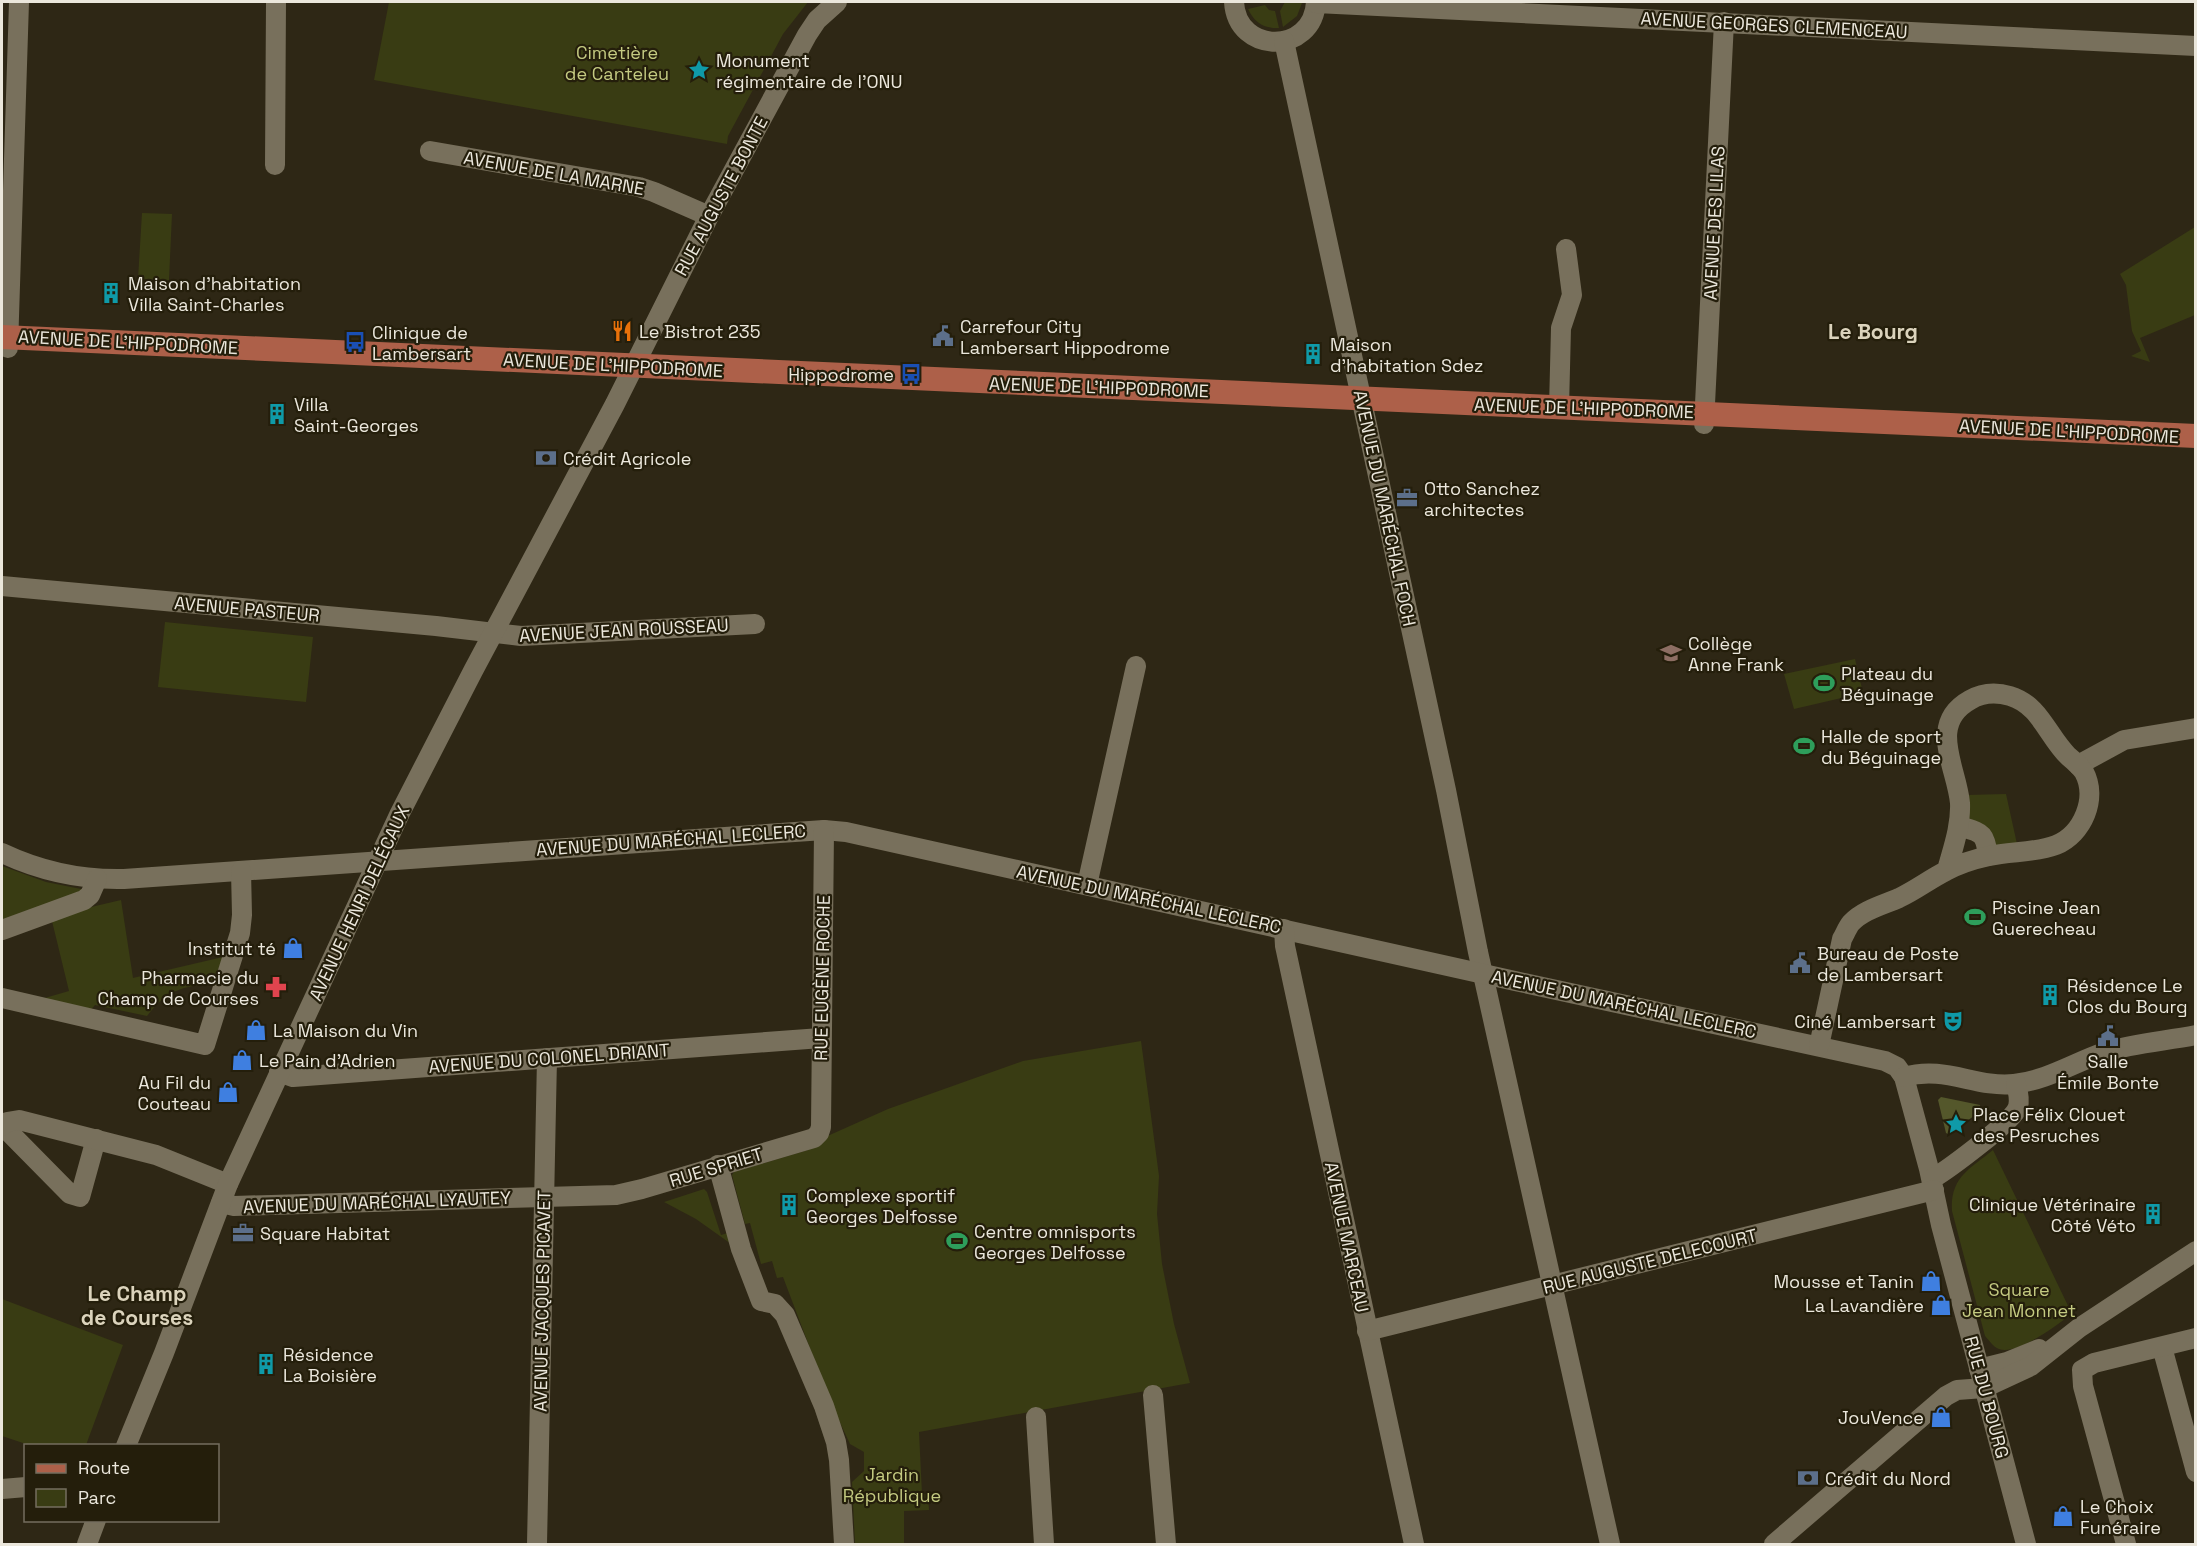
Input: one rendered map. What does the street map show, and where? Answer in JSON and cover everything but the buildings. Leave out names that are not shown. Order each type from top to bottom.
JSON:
[{"type":"main road","name":"AVENUE DE L'HIPPODROME","points":[[5,342],[1704,419],[2196,436]]},
{"type":"main road","name":"AVENUE DE L'HIPPODROME","points":[[1362,404],[1559,408],[1704,419],[2196,446]]},
{"type":"street","points":[[5,342],[19,2]]},
{"type":"street","points":[[275,165],[276,2]]},
{"type":"street","name":"RUE AUGUSTE BONTE","points":[[631,372],[710,216],[807,34],[817,20],[837,2]]},
{"type":"street","points":[[1234,2],[1239,21],[1250,34],[1266,41],[1284,41],[1295,37],[1308,26],[1314,15],[1316,2]]},
{"type":"street","name":"AVENUE GEORGES CLEMENCEAU","points":[[1316,2],[2196,46]]},
{"type":"street","name":"AVENUE DES LILAS","points":[[1704,419],[1724,22]]},
{"type":"street","name":"AVENUE DU MARÉCHAL FOCH","points":[[1284,41],[1472,912],[1478,952],[1485,974],[1610,1545]]},
{"type":"street","name":"AVENUE DE LA MARNE","points":[[430,151],[639,188],[710,216]]},
{"type":"street","points":[[1559,408],[1561,328],[1572,295],[1566,249]]},
{"type":"street","name":"AVENUE HENRI DELÉCAUX","points":[[127,1444],[228,1184],[400,813],[631,372]]},
{"type":"street","name":"AVENUE PASTEUR","points":[[2,586],[436,626],[493,634]]},
{"type":"street","name":"AVENUE JEAN ROUSSEAU","points":[[493,634],[541,636],[755,624]]},
{"type":"street","points":[[1087,885],[1136,666]]},
{"type":"street","points":[[1819,1046],[1842,939],[1851,923],[1865,913],[1922,886],[1947,870],[1988,856],[2055,846],[2072,834],[2083,819],[2088,804],[2089,787],[2083,771],[2052,738],[2035,711],[2021,700],[1996,693],[1970,700],[1957,711],[1948,728],[1948,757],[1958,793],[1959,826],[1947,870]]},
{"type":"street","points":[[2078,765],[2124,740],[2196,728]]},
{"type":"street","points":[[1959,826],[1984,836],[1987,841],[1988,856]]},
{"type":"street","name":"AVENUE DU MARÉCHAL LECLERC","points":[[2,853],[48,870],[97,879],[131,879],[824,830],[846,832],[1885,1061],[1898,1067],[1904,1077]]},
{"type":"street","name":"RUE EUGÈNE ROCHE","points":[[821,1127],[824,830]]},
{"type":"street","points":[[2,998],[205,1045],[240,933],[241,872]]},
{"type":"street","points":[[2,930],[84,900],[90,895],[97,879]]},
{"type":"street","name":"AVENUE MARCEAU","points":[[1284,929],[1285,946],[1414,1545]]},
{"type":"street","points":[[1933,1185],[1904,1077],[1936,1073],[1997,1084],[2016,1084],[2059,1073],[2112,1050],[2196,1035]]},
{"type":"street","name":"AVENUE DU COLONEL DRIANT","points":[[279,1072],[293,1077],[821,1038]]},
{"type":"street","name":"AVENUE JACQUES PICAVET","points":[[537,1545],[547,1058]]},
{"type":"street","points":[[1933,1185],[1949,1168],[2011,1118],[2019,1101],[2016,1084]]},
{"type":"street","points":[[96,1139],[80,1197],[76,1197],[70,1194],[2,1126],[6,1122],[20,1120],[96,1139],[156,1155],[228,1184]]},
{"type":"street","name":"RUE SPRIET","points":[[605,1195],[632,1192],[812,1139],[819,1133],[821,1127]]},
{"type":"street","points":[[718,1165],[741,1250],[761,1301],[775,1304],[785,1315],[832,1426],[839,1460],[844,1545]]},
{"type":"street","name":"RUE AUGUSTE DELECOURT","points":[[1367,1331],[1933,1185]]},
{"type":"street","name":"RUE DU BOURG","points":[[1933,1185],[1941,1225],[2026,1545]]},
{"type":"street","name":"AVENUE DU MARÉCHAL LYAUTEY","points":[[221,1203],[234,1206],[605,1195]]},
{"type":"street","points":[[1774,1545],[1946,1396],[2069,1335],[2196,1251]]},
{"type":"street","points":[[2126,1545],[2082,1386],[2082,1370],[2094,1363],[2196,1338]]},
{"type":"street","points":[[2162,1347],[2196,1472]]},
{"type":"street","points":[[1153,1395],[1166,1545]]},
{"type":"street","points":[[1036,1417],[1044,1545]]},
{"type":"street","points":[[2,1489],[24,1486]]},
{"type":"street","points":[[87,1545],[96,1522]]},
{"type":"green space","name":"Cimetière de Canteleu","points":[[389,2],[808,2],[783,34],[728,136],[727,144],[374,80]]},
{"type":"green space","points":[[1285,2],[1302,3],[1297,16],[1283,27],[1280,11]]},
{"type":"green space","points":[[1265,5],[1269,10],[1275,11],[1279,28],[1260,24],[1248,9]]},
{"type":"green space","points":[[142,213],[172,214],[169,280],[138,279]]},
{"type":"green space","points":[[2195,227],[2195,315],[2140,338],[2150,362],[2131,356],[2141,351],[2132,331],[2126,285],[2120,274]]},
{"type":"green space","points":[[165,622],[313,637],[306,702],[158,687]]},
{"type":"green space","name":"Plateau du Béguinage","points":[[1855,659],[1863,693],[1794,709],[1784,674]]},
{"type":"green space","points":[[2006,794],[2017,844],[1996,848],[1993,836],[1987,828],[1966,821],[1966,795]]},
{"type":"green space","points":[[2,866],[46,882],[81,889],[82,892],[2,923]]},
{"type":"green space","points":[[121,900],[133,978],[223,957],[213,983],[183,988],[168,995],[147,1016],[95,1005],[87,1014],[31,1002],[69,991],[52,921],[87,908]]},
{"type":"green space","name":"Centre omnisports Georges Delfosse","points":[[1141,1041],[1159,1176],[1157,1214],[1162,1264],[1174,1324],[1190,1383],[919,1432],[922,1494],[928,1494],[929,1510],[904,1511],[904,1544],[855,1544],[852,1482],[864,1471],[864,1452],[850,1444],[830,1401],[783,1277],[777,1278],[772,1261],[761,1264],[750,1223],[745,1224],[732,1175],[734,1172],[808,1150],[823,1138],[888,1109],[1023,1061]]},
{"type":"green space","points":[[1941,1097],[1980,1105],[1981,1110],[1950,1135],[1946,1133],[1938,1100]]},
{"type":"green space","name":"Square Jean Monnet","points":[[1993,1150],[2072,1314],[2037,1338],[2007,1350],[1997,1348],[1985,1336],[1952,1211],[1952,1199],[1958,1182],[1969,1169]]},
{"type":"green space","points":[[704,1189],[721,1235],[731,1232],[734,1246],[696,1219],[664,1202]]},
{"type":"green space","points":[[2,1299],[123,1345],[86,1444],[26,1444],[2,1436]]},
{"type":"place","name":"Monument régimentaire de l'ONU","points":[[699,70]]},
{"type":"place","name":"Maison d'habitation Villa Saint-Charles","points":[[111,293]]},
{"type":"place","name":"Le Bistrot 235","points":[[622,331]]},
{"type":"place","name":"Carrefour City Lambersart Hippodrome","points":[[943,336]]},
{"type":"place","name":"Clinique de Lambersart","points":[[355,342]]},
{"type":"place","name":"Maison d'habitation Sdez","points":[[1313,354]]},
{"type":"place","name":"Hippodrome","points":[[911,374]]},
{"type":"place","name":"Villa Saint-Georges","points":[[277,414]]},
{"type":"place","name":"Crédit Agricole","points":[[546,458]]},
{"type":"place","name":"Otto Sanchez architectes","points":[[1407,498]]},
{"type":"place","name":"Collège Anne Frank","points":[[1671,653]]},
{"type":"place","name":"Plateau du Béguinage","points":[[1824,683]]},
{"type":"place","name":"Halle de sport du Béguinage","points":[[1804,746]]},
{"type":"place","name":"Piscine Jean Guerecheau","points":[[1975,917]]},
{"type":"place","name":"Institut té","points":[[293,948]]},
{"type":"place","name":"Bureau de Poste de Lambersart","points":[[1800,963]]},
{"type":"place","name":"Pharmacie du Champ de Courses","points":[[276,987]]},
{"type":"place","name":"Résidence Le Clos du Bourg","points":[[2050,995]]},
{"type":"place","name":"Ciné Lambersart","points":[[1953,1021]]},
{"type":"place","name":"La Maison du Vin","points":[[256,1030]]},
{"type":"place","name":"Salle Émile Bonte","points":[[2108,1036]]},
{"type":"place","name":"Le Pain d'Adrien","points":[[242,1060]]},
{"type":"place","name":"Au Fil du Couteau","points":[[228,1092]]},
{"type":"place","name":"Place Félix Clouet des Pesruches","points":[[1956,1124]]},
{"type":"place","name":"Complexe sportif Georges Delfosse","points":[[789,1205]]},
{"type":"place","name":"Clinique Vétérinaire Côté Véto","points":[[2153,1214]]},
{"type":"place","name":"Square Habitat","points":[[243,1233]]},
{"type":"place","name":"Centre omnisports Georges Delfosse","points":[[957,1241]]},
{"type":"place","name":"Mousse et Tanin","points":[[1931,1281]]},
{"type":"place","name":"La Lavandière","points":[[1941,1305]]},
{"type":"place","name":"Résidence La Boisière","points":[[266,1364]]},
{"type":"place","name":"JouVence","points":[[1941,1417]]},
{"type":"place","name":"Crédit du Nord","points":[[1808,1478]]},
{"type":"place","name":"Le Choix Funéraire","points":[[2063,1516]]},
{"type":"district","name":"Le Bourg","points":[[1873,331]]},
{"type":"district","name":"Le Champ de Courses","points":[[137,1305]]},
{"type":"park label","name":"Jardin République","points":[[892,1484]]}]
